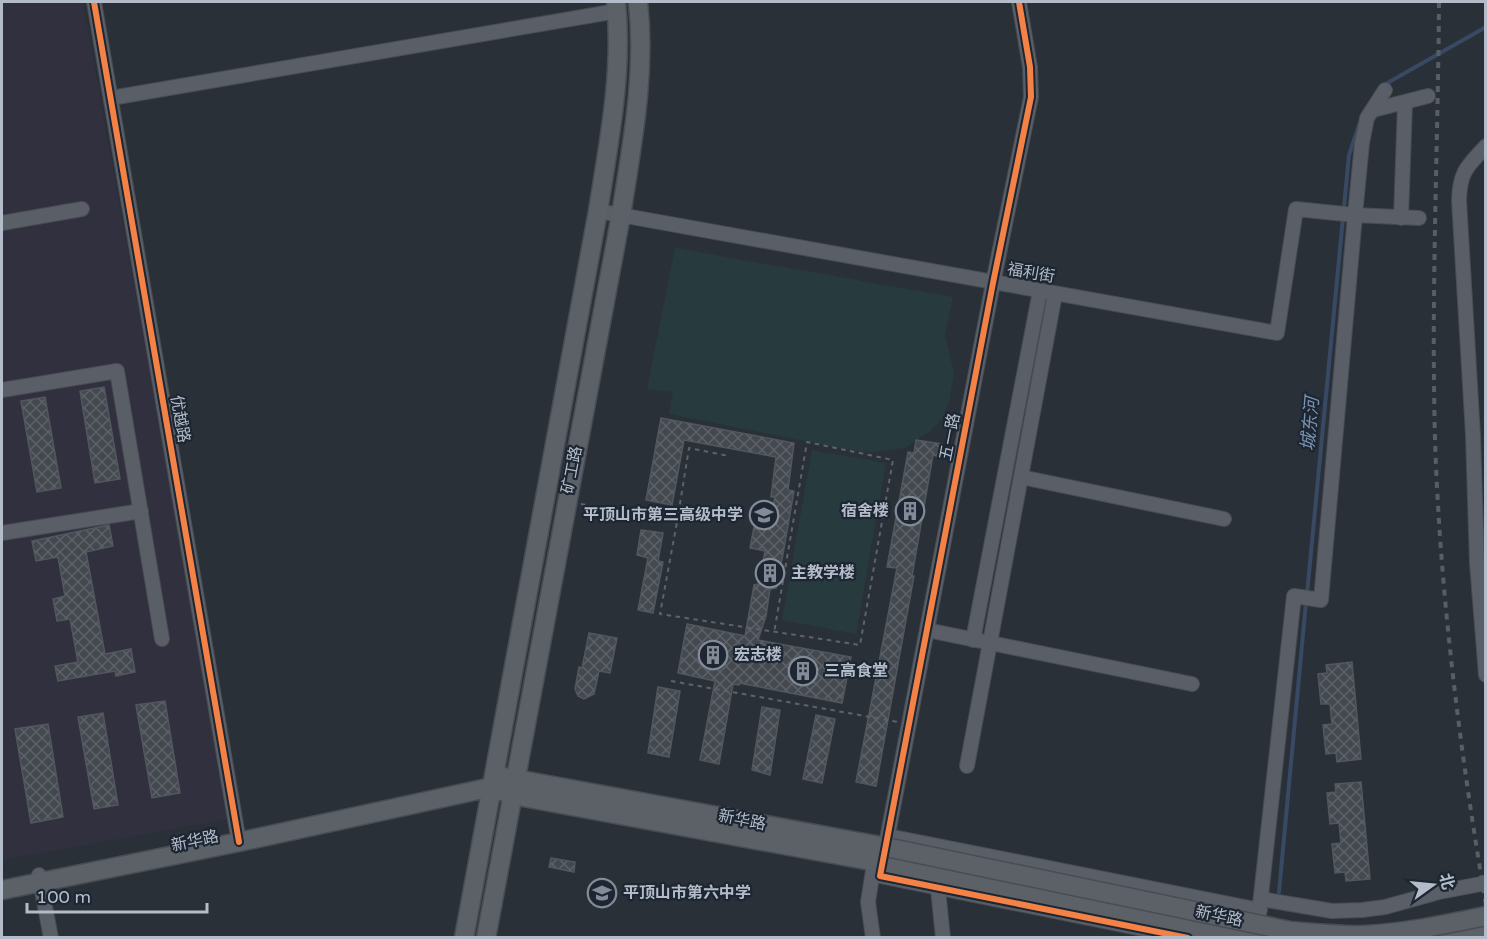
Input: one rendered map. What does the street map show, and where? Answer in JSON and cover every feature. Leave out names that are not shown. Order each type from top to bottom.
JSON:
[{"type":"main road","name":"矿工路","points":[[486,938],[621,215],[639,90],[641,24],[638,2]]},
{"type":"main road","name":"矿工路","points":[[464,938],[597,211],[617,80],[619,47],[616,6]]},
{"type":"main road","name":"新华路","points":[[2,882],[40,878],[493,782],[882,857],[1290,931],[1365,935],[1411,930],[1485,916]]},
{"type":"main road","name":"新华路","points":[[882,857],[1251,938]]},
{"type":"main road","name":"新华路","points":[[2,890],[40,878]]},
{"type":"main road","points":[[1290,931],[1335,932],[1383,928],[1485,904]]},
{"type":"main road","points":[[1425,938],[1485,926]]},
{"type":"main road","points":[[1478,938],[1485,936]]},
{"type":"street","name":"优越路","points":[[94,2],[238,837]]},
{"type":"street","name":"五一路","points":[[873,938],[868,902],[882,857],[1031,97],[1030,67],[1018,2]]},
{"type":"street","points":[[111,98],[616,6]]},
{"type":"street","points":[[1257,938],[1294,596],[1321,600],[1362,143],[1367,118],[1385,90]]},
{"type":"street","points":[[1373,110],[1428,96]]},
{"type":"street","points":[[1401,218],[1405,103]]},
{"type":"street","points":[[1485,146],[1462,173],[1459,200],[1473,435],[1477,563],[1485,675]]},
{"type":"street","points":[[2,223],[82,209]]},
{"type":"street","name":"福利街","points":[[597,211],[1277,333],[1296,210],[1419,219]]},
{"type":"street","points":[[974,640],[1040,291]]},
{"type":"street","points":[[967,766],[988,643],[1055,294]]},
{"type":"street","points":[[2,390],[117,371],[162,639]]},
{"type":"street","points":[[1021,477],[1224,519]]},
{"type":"street","points":[[2,533],[141,511]]},
{"type":"street","points":[[927,630],[1192,684]]},
{"type":"street","points":[[882,857],[1260,905],[1332,911],[1385,907],[1439,892],[1485,883]]},
{"type":"street","points":[[882,857],[938,889],[1188,938]]},
{"type":"street","points":[[40,878],[51,938]]},
{"type":"street","points":[[938,889],[943,938]]},
{"type":"path","points":[[729,456],[689,448],[660,614],[774,633],[860,645],[893,460],[807,442],[774,633]]},
{"type":"path","points":[[567,501],[677,522]]},
{"type":"path","points":[[670,681],[894,721]]},
{"type":"shaded area","points":[[2,2],[83,2],[230,819],[2,860]]},
{"type":"green space","points":[[675,248],[953,297],[945,335],[954,374],[949,402],[942,419],[930,431],[905,448],[872,452],[856,451],[669,414],[673,392],[647,389]]},
{"type":"green space","points":[[812,450],[886,463],[856,634],[782,620]]},
{"type":"building","points":[[104,387],[120,479],[95,483],[80,391]]},
{"type":"building","points":[[45,397],[61,488],[37,492],[21,401]]},
{"type":"building","points":[[661,418],[794,443],[788,490],[794,491],[783,554],[776,588],[770,589],[766,616],[758,640],[851,657],[842,703],[739,683],[739,685],[733,684],[719,764],[700,760],[715,681],[678,673],[687,624],[745,636],[754,585],[759,584],[765,551],[750,548],[755,522],[769,523],[775,497],[771,497],[776,457],[684,440],[672,505],[646,500]]},
{"type":"building","points":[[916,440],[942,444],[940,457],[933,455],[912,576],[914,576],[876,786],[856,782],[897,568],[887,567],[908,452],[914,453]]},
{"type":"building","points":[[109,525],[113,546],[86,552],[105,654],[131,649],[135,672],[116,676],[115,671],[58,681],[55,666],[78,662],[70,619],[57,621],[53,599],[65,596],[58,557],[36,561],[32,541]]},
{"type":"building","points":[[641,530],[663,533],[658,561],[663,562],[653,613],[638,610],[648,558],[637,555]]},
{"type":"building","points":[[589,633],[617,638],[610,673],[599,671],[594,694],[584,699],[578,696],[575,689]]},
{"type":"building","points":[[1352,662],[1361,759],[1337,762],[1336,753],[1326,754],[1323,725],[1332,724],[1330,704],[1321,704],[1318,674],[1327,673],[1326,665]]},
{"type":"building","points":[[658,687],[680,691],[669,757],[648,753]]},
{"type":"building","points":[[165,701],[180,793],[152,798],[136,705]]},
{"type":"building","points":[[762,707],[780,710],[770,775],[752,770]]},
{"type":"building","points":[[103,713],[118,805],[94,809],[78,717]]},
{"type":"building","points":[[816,715],[835,719],[822,783],[803,779]]},
{"type":"building","points":[[48,724],[63,817],[31,823],[15,729]]},
{"type":"building","points":[[1361,782],[1370,879],[1346,881],[1345,872],[1335,873],[1332,844],[1341,843],[1339,823],[1330,824],[1327,793],[1336,792],[1335,784]]},
{"type":"building","points":[[551,858],[575,862],[574,872],[549,867]]},
{"type":"waterway","name":"城东河","points":[[1382,86],[1486,27]]},
{"type":"waterway","name":"城东河","points":[[1307,594],[1349,155],[1359,125]]},
{"type":"waterway","name":"城东河","points":[[1279,892],[1306,602]]},
{"type":"railway","points":[[1439,2],[1434,330],[1435,439],[1441,556],[1453,673],[1486,905]]},
{"type":"cycle path","points":[[94,2],[239,842]]},
{"type":"cycle path","points":[[1019,2],[1030,67],[1031,97],[993,283],[880,876],[1188,938]]},
{"type":"place","name":"宿舍楼","points":[[910,511]]},
{"type":"place","name":"平顶山市第三高级中学","points":[[764,515]]},
{"type":"place","name":"主教学楼","points":[[770,573]]},
{"type":"place","name":"宏志楼","points":[[713,655]]},
{"type":"place","name":"三高食堂","points":[[803,671]]},
{"type":"place","name":"平顶山市第六中学","points":[[602,893]]}]
